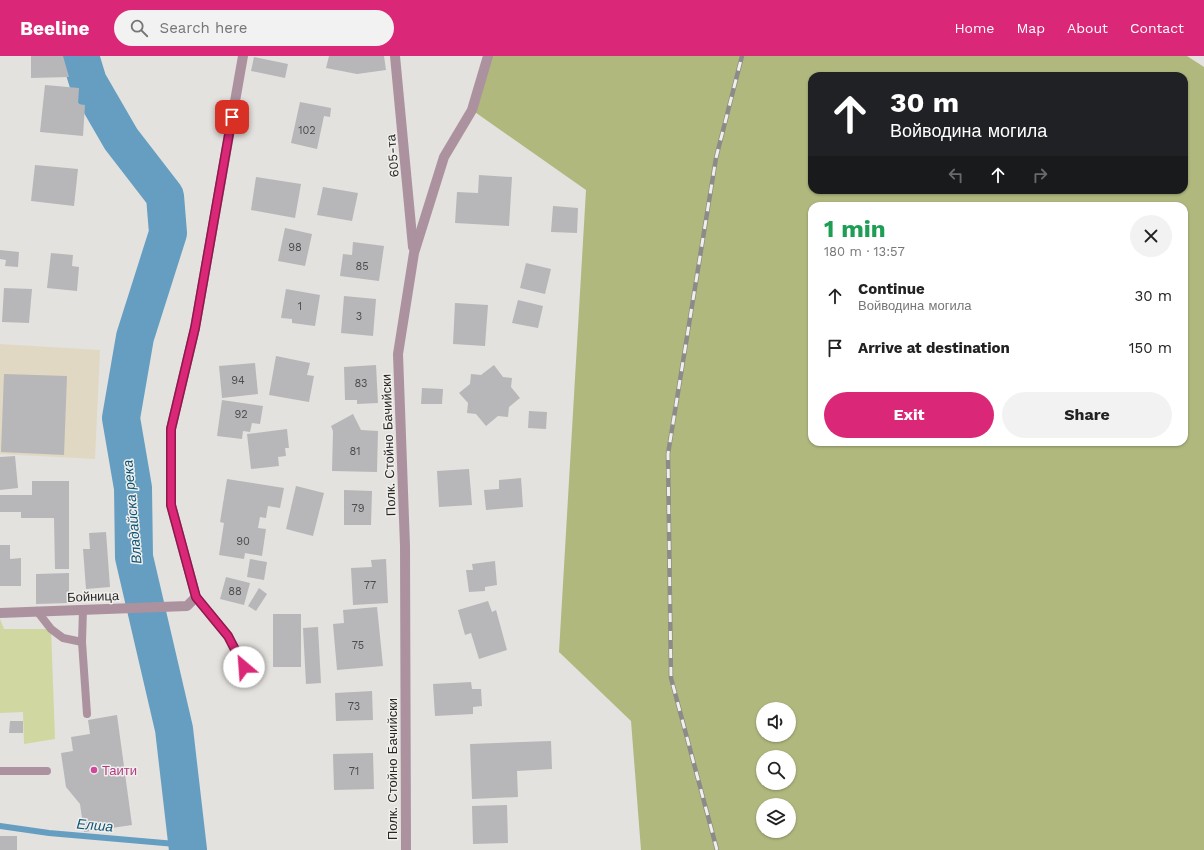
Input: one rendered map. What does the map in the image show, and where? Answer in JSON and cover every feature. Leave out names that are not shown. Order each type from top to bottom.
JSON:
[{"type":"street","points":[[196,597],[171,505],[171,429],[195,328],[243,56]]},
{"type":"street","name":"605-та","points":[[395,56],[414,253]]},
{"type":"street","name":"Полк. Стойно Бачийски","points":[[406,850],[404,546],[398,354],[414,253],[444,157],[472,110],[488,56]]},
{"type":"street","name":"Бойница","points":[[0,614],[83,609],[187,606],[196,597]]},
{"type":"lane","points":[[196,597],[228,636],[244,667]]},
{"type":"lane","points":[[83,609],[82,642],[87,714]]},
{"type":"lane","points":[[37,611],[51,629],[64,638],[82,642]]},
{"type":"lane","points":[[0,771],[47,771]]},
{"type":"shaded area","points":[[0,344],[100,350],[95,459],[0,454]]},
{"type":"green space","points":[[488,56],[1187,56],[1204,67],[1204,850],[641,850],[631,721],[559,652],[586,190],[472,110]]},
{"type":"green space","points":[[0,619],[4,629],[51,629],[55,739],[24,744],[23,712],[0,713]]},
{"type":"building","points":[[31,56],[63,56],[69,77],[31,78]]},
{"type":"building","points":[[329,56],[384,56],[386,70],[357,74],[326,68]]},
{"type":"building","points":[[254,57],[288,64],[285,78],[251,71]]},
{"type":"building","points":[[45,85],[79,88],[78,104],[85,105],[83,136],[40,132]]},
{"type":"building","points":[[300,102],[331,108],[330,117],[324,116],[317,149],[291,143]]},
{"type":"building","points":[[35,165],[78,169],[74,206],[31,201]]},
{"type":"building","points":[[479,175],[512,177],[509,226],[455,223],[457,192],[478,193]]},
{"type":"building","points":[[256,177],[301,184],[295,218],[251,210]]},
{"type":"building","points":[[323,187],[358,193],[352,221],[317,215]]},
{"type":"building","points":[[553,206],[578,208],[577,233],[551,232]]},
{"type":"building","points":[[285,228],[312,234],[305,266],[278,261]]},
{"type":"building","points":[[353,242],[384,246],[379,281],[340,276],[343,254],[352,255]]},
{"type":"building","points":[[0,250],[19,252],[18,267],[5,266],[6,260],[0,259]]},
{"type":"building","points":[[51,253],[73,255],[72,266],[79,267],[77,291],[47,288]]},
{"type":"building","points":[[526,263],[551,269],[545,294],[520,288]]},
{"type":"building","points":[[4,288],[32,289],[29,323],[2,322]]},
{"type":"building","points":[[286,289],[320,295],[315,326],[292,323],[292,319],[281,318]]},
{"type":"building","points":[[344,296],[376,299],[373,336],[341,333]]},
{"type":"building","points":[[518,300],[543,306],[538,328],[512,323]]},
{"type":"building","points":[[455,303],[488,305],[485,346],[453,344]]},
{"type":"building","points":[[276,356],[310,363],[307,375],[314,376],[309,402],[269,395]]},
{"type":"building","points":[[255,363],[258,394],[222,398],[219,366]]},
{"type":"building","points":[[376,365],[378,403],[357,404],[357,400],[345,400],[344,367]]},
{"type":"building","points":[[494,365],[503,377],[512,378],[511,387],[520,398],[509,407],[508,417],[498,416],[486,426],[476,414],[467,413],[468,403],[459,393],[470,384],[471,374],[481,375]]},
{"type":"building","points":[[4,374],[67,376],[64,455],[1,452]]},
{"type":"building","points":[[422,388],[443,389],[442,404],[421,404]]},
{"type":"building","points":[[222,400],[263,406],[260,424],[252,423],[250,432],[243,431],[242,439],[217,436]]},
{"type":"building","points":[[529,411],[547,412],[546,429],[528,428]]},
{"type":"building","points":[[353,414],[361,430],[378,431],[377,472],[332,471],[333,431],[331,426]]},
{"type":"building","points":[[287,429],[289,448],[285,448],[286,456],[278,457],[279,466],[251,469],[247,434]]},
{"type":"building","points":[[15,456],[18,488],[0,490],[0,457]]},
{"type":"building","points":[[469,469],[472,505],[439,507],[437,471]]},
{"type":"building","points":[[521,478],[523,507],[486,510],[484,490],[499,489],[499,480]]},
{"type":"building","points":[[227,479],[284,488],[280,508],[268,506],[266,518],[260,517],[258,528],[266,529],[262,556],[245,553],[244,559],[219,555],[224,523],[220,522]]},
{"type":"building","points":[[32,481],[69,481],[69,569],[55,569],[54,518],[21,518],[21,512],[0,512],[0,495],[32,495]]},
{"type":"building","points":[[296,486],[324,493],[313,536],[286,529]]},
{"type":"building","points":[[344,490],[372,491],[371,525],[344,525]]},
{"type":"building","points":[[106,532],[110,587],[86,589],[83,549],[90,549],[89,533]]},
{"type":"building","points":[[0,545],[10,545],[10,559],[21,558],[21,586],[0,586]]},
{"type":"building","points":[[250,559],[267,562],[264,580],[247,577]]},
{"type":"building","points":[[386,559],[388,603],[353,605],[351,568],[372,567],[371,560]]},
{"type":"building","points":[[495,561],[497,585],[485,587],[485,591],[469,592],[466,570],[473,570],[472,564]]},
{"type":"building","points":[[69,573],[69,603],[36,604],[36,574]]},
{"type":"building","points":[[226,577],[250,583],[244,605],[220,599]]},
{"type":"building","points":[[259,588],[267,594],[256,611],[248,606]]},
{"type":"building","points":[[488,601],[492,612],[496,610],[507,650],[479,659],[471,633],[465,635],[458,610]]},
{"type":"building","points":[[377,607],[383,666],[337,670],[333,624],[344,623],[343,610]]},
{"type":"building","points":[[273,614],[301,614],[301,667],[273,667]]},
{"type":"building","points":[[318,627],[321,683],[306,684],[303,628]]},
{"type":"building","points":[[471,682],[472,689],[481,689],[482,706],[473,707],[473,714],[435,716],[433,684]]},
{"type":"building","points":[[372,691],[373,720],[336,721],[335,693]]},
{"type":"building","name":"Таити","points":[[117,715],[132,825],[84,832],[80,804],[66,787],[61,753],[73,751],[71,737],[90,734],[88,720]]},
{"type":"building","points":[[10,721],[23,721],[23,733],[9,733]]},
{"type":"building","points":[[551,741],[552,769],[517,771],[518,797],[472,799],[470,744]]},
{"type":"building","points":[[373,753],[374,789],[334,790],[333,754]]},
{"type":"building","points":[[507,805],[508,843],[473,844],[472,806]]},
{"type":"building","points":[[0,836],[17,836],[17,850],[0,850]]},
{"type":"waterway","name":"Владайска река","points":[[80,56],[88,82],[121,139],[165,196],[168,233],[135,337],[121,418],[133,488],[134,557],[174,729],[188,850]]},
{"type":"waterway","name":"Елша","points":[[0,826],[49,833],[187,845]]},
{"type":"railway","points":[[717,850],[671,678],[668,454],[716,158],[742,56]]},
{"type":"place","name":"Таити","points":[[94,770]]},
{"type":"route","points":[[232,117],[195,328],[171,429],[171,505],[196,597],[228,636],[244,667]]}]
